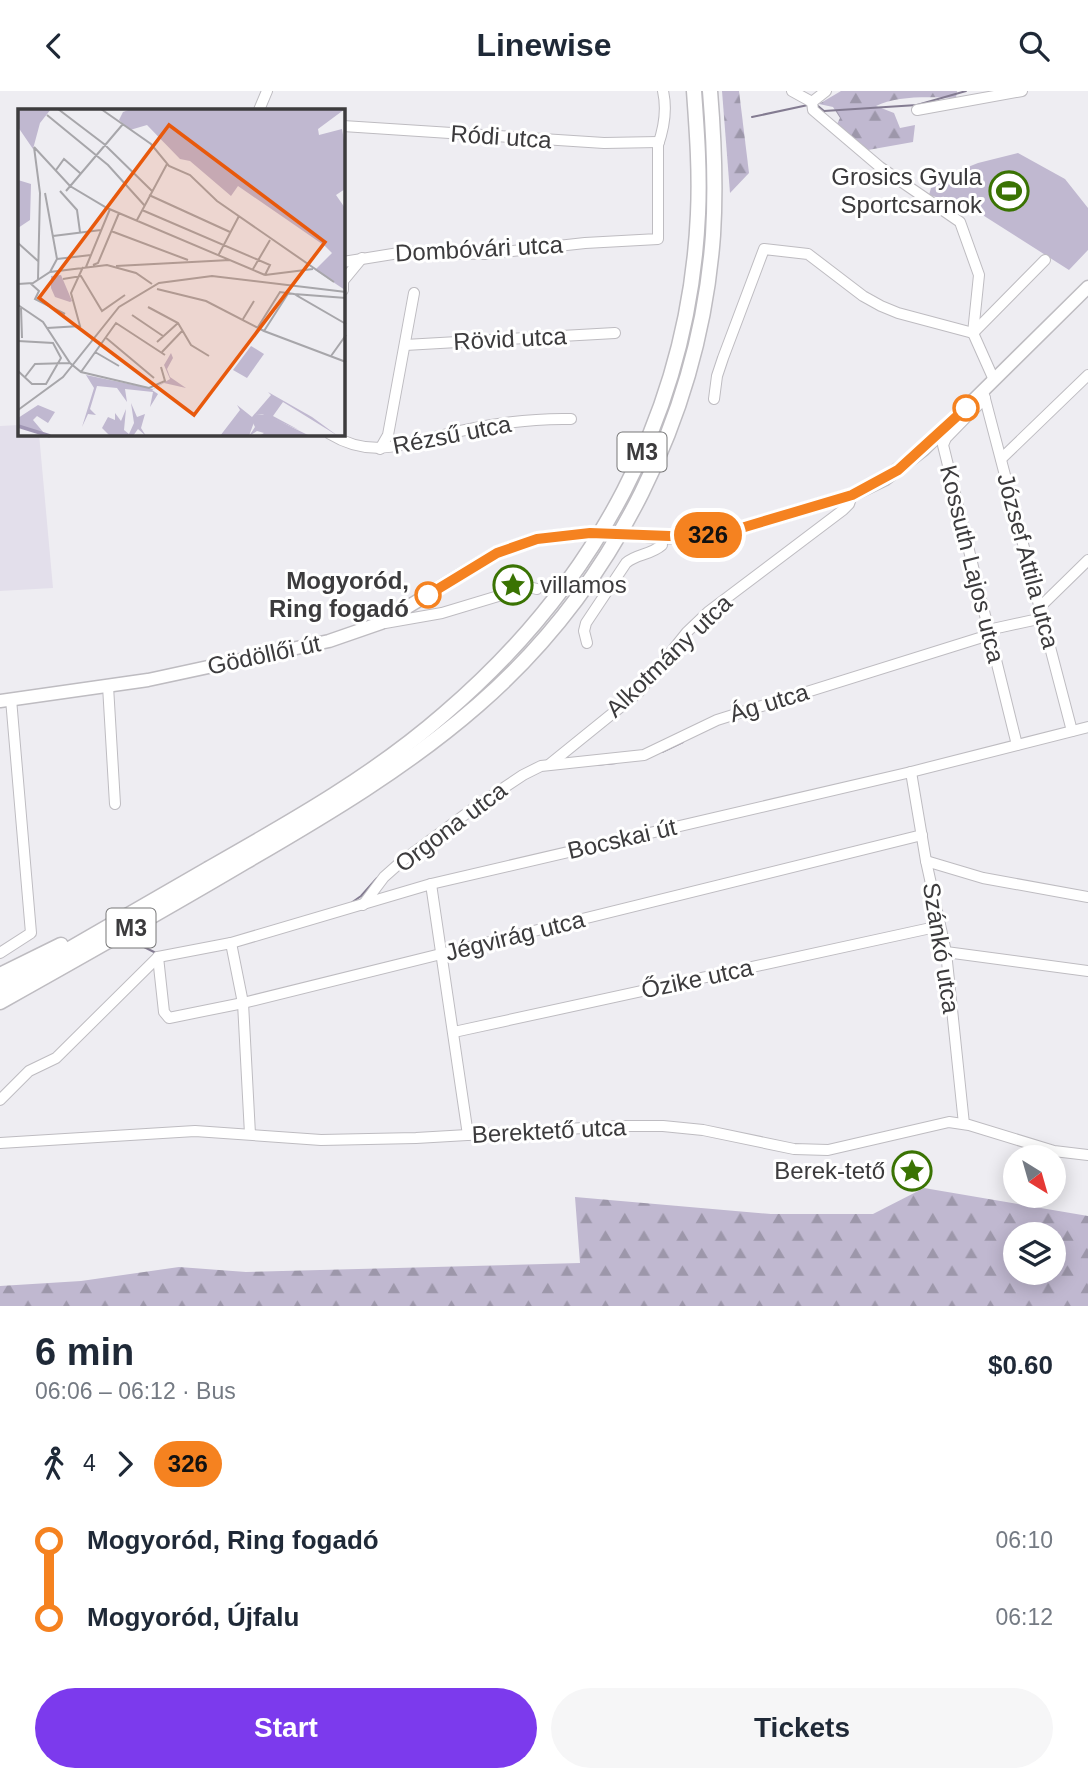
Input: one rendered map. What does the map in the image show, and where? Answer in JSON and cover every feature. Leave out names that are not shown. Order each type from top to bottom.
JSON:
[{"type":"highway","name":"M3","points":[[0,989],[291,821],[415,738],[499,664],[538,622],[570,581],[604,530],[633,474],[663,401],[678,350],[688,301],[697,225],[698,169],[694,91]]},
{"type":"highway","name":"M3","points":[[0,1002],[286,839],[390,773],[481,703],[567,612],[615,541],[645,487],[667,436],[688,373],[705,297],[713,237],[715,157],[710,91]]},
{"type":"highway","points":[[0,975],[36,956],[120,920]]},
{"type":"main road","points":[[630,534],[696,537],[738,529],[852,495],[898,470],[984,394],[994,380],[1088,287]]},
{"type":"main road","name":"Gödöllői út","points":[[6,700],[148,680],[329,641],[381,623],[497,553],[537,539],[590,533]]},
{"type":"street","points":[[260,109],[267,91]]},
{"type":"street","points":[[659,142],[666,104],[663,91]]},
{"type":"street","points":[[792,91],[812,102]]},
{"type":"street","points":[[812,102],[826,91]]},
{"type":"street","points":[[917,110],[1022,91]]},
{"type":"street","points":[[812,102],[813,110],[840,135],[916,193],[960,222],[979,275],[973,333],[994,380]]},
{"type":"street","name":"Ródi utca","points":[[345,126],[604,143],[659,142]]},
{"type":"street","name":"Dombóvári utca","points":[[345,261],[405,252],[485,254],[585,243],[658,239],[659,142]]},
{"type":"street","points":[[714,399],[723,358],[764,249],[808,254],[863,296],[881,306],[973,333]]},
{"type":"street","points":[[345,280],[362,257]]},
{"type":"street","points":[[973,333],[1045,260]]},
{"type":"street","points":[[380,449],[388,436],[414,293]]},
{"type":"street","name":"Rövid utca","points":[[405,345],[615,333]]},
{"type":"street","points":[[1001,459],[1088,375]]},
{"type":"street","name":"József Attila utca","points":[[984,394],[1072,731]]},
{"type":"street","name":"Kossuth Lajos utca","points":[[984,394],[943,445],[1017,745]]},
{"type":"street","name":"Rézsű utca","points":[[337,436],[380,449],[404,446],[443,435],[531,421],[570,419]]},
{"type":"street","name":"Alkotmány utca","points":[[550,764],[639,692],[687,632],[708,612],[843,510],[852,495]]},
{"type":"street","points":[[587,643],[584,631],[586,623],[626,563],[657,549],[662,545],[661,537]]},
{"type":"street","points":[[1040,607],[1088,560]]},
{"type":"street","points":[[381,623],[442,613],[528,587],[537,589]]},
{"type":"street","name":"Ág utca","points":[[550,764],[644,755],[717,720],[988,633],[1043,618]]},
{"type":"street","points":[[107,686],[115,804]]},
{"type":"street","points":[[0,953],[31,933],[6,700]]},
{"type":"street","name":"Bocskai út","points":[[159,957],[231,943],[431,884],[912,772],[1088,727]]},
{"type":"street","name":"Orgona utca","points":[[363,905],[384,877],[413,853],[508,784],[532,770],[550,764]]},
{"type":"street","name":"Szánkó utca","points":[[912,772],[926,861],[946,952],[964,1124]]},
{"type":"street","name":"Jégvirág utca","points":[[159,957],[164,1012],[169,1018],[243,1003],[922,835]]},
{"type":"street","points":[[926,861],[983,878],[1088,897]]},
{"type":"street","points":[[431,884],[468,1135]]},
{"type":"street","name":"Őzike utca","points":[[454,1032],[940,926]]},
{"type":"street","points":[[231,943],[243,1003],[250,1134]]},
{"type":"street","points":[[946,952],[1088,971]]},
{"type":"street","points":[[0,1100],[29,1071],[56,1058],[159,957]]},
{"type":"street","name":"Berektető utca","points":[[0,1143],[195,1131],[321,1140],[663,1126],[794,1149],[828,1150],[949,1122],[1054,1151],[1088,1155]]},
{"type":"shaded area","points":[[18,425],[18,436],[39,436],[53,588],[0,591],[0,426]]},
{"type":"green space","points":[[722,91],[739,91],[749,173],[730,193]]},
{"type":"green space","points":[[841,91],[957,91],[956,98],[904,98],[876,106],[894,113],[900,128],[915,125],[913,142],[868,150],[837,124],[840,118],[833,107],[819,104]]},
{"type":"green space","points":[[1018,153],[1065,179],[1088,208],[1088,250],[1069,270],[970,207],[929,195],[933,181],[978,163]]},
{"type":"green space","points":[[924,1188],[1003,1201],[1003,1208],[1041,1208],[1088,1216],[1088,1306],[0,1306],[0,1286],[81,1281],[179,1267],[246,1272],[580,1263],[575,1197],[771,1214],[873,1214]]},
{"type":"waterway","points":[[818,106],[824,111],[917,105],[966,91]]},
{"type":"waterway","points":[[752,117],[808,105]]},
{"type":"waterway","points":[[662,752],[683,742]]},
{"type":"waterway","points":[[594,765],[616,763]]},
{"type":"waterway","points":[[351,903],[377,878]]},
{"type":"waterway","points":[[132,941],[156,953]]},
{"type":"bus line","name":"326","points":[[428,595],[497,553],[537,539],[590,533],[696,537],[738,529],[852,495],[898,470],[966,408]]},
{"type":"place","name":"Grosics Gyula Sportcsarnok","points":[[1009,191]]},
{"type":"place","name":"villamos","points":[[513,585]]},
{"type":"place","name":"Mogyoród, Ring fogadó","points":[[428,595]]},
{"type":"place","name":"Berek-tető","points":[[912,1171]]}]
